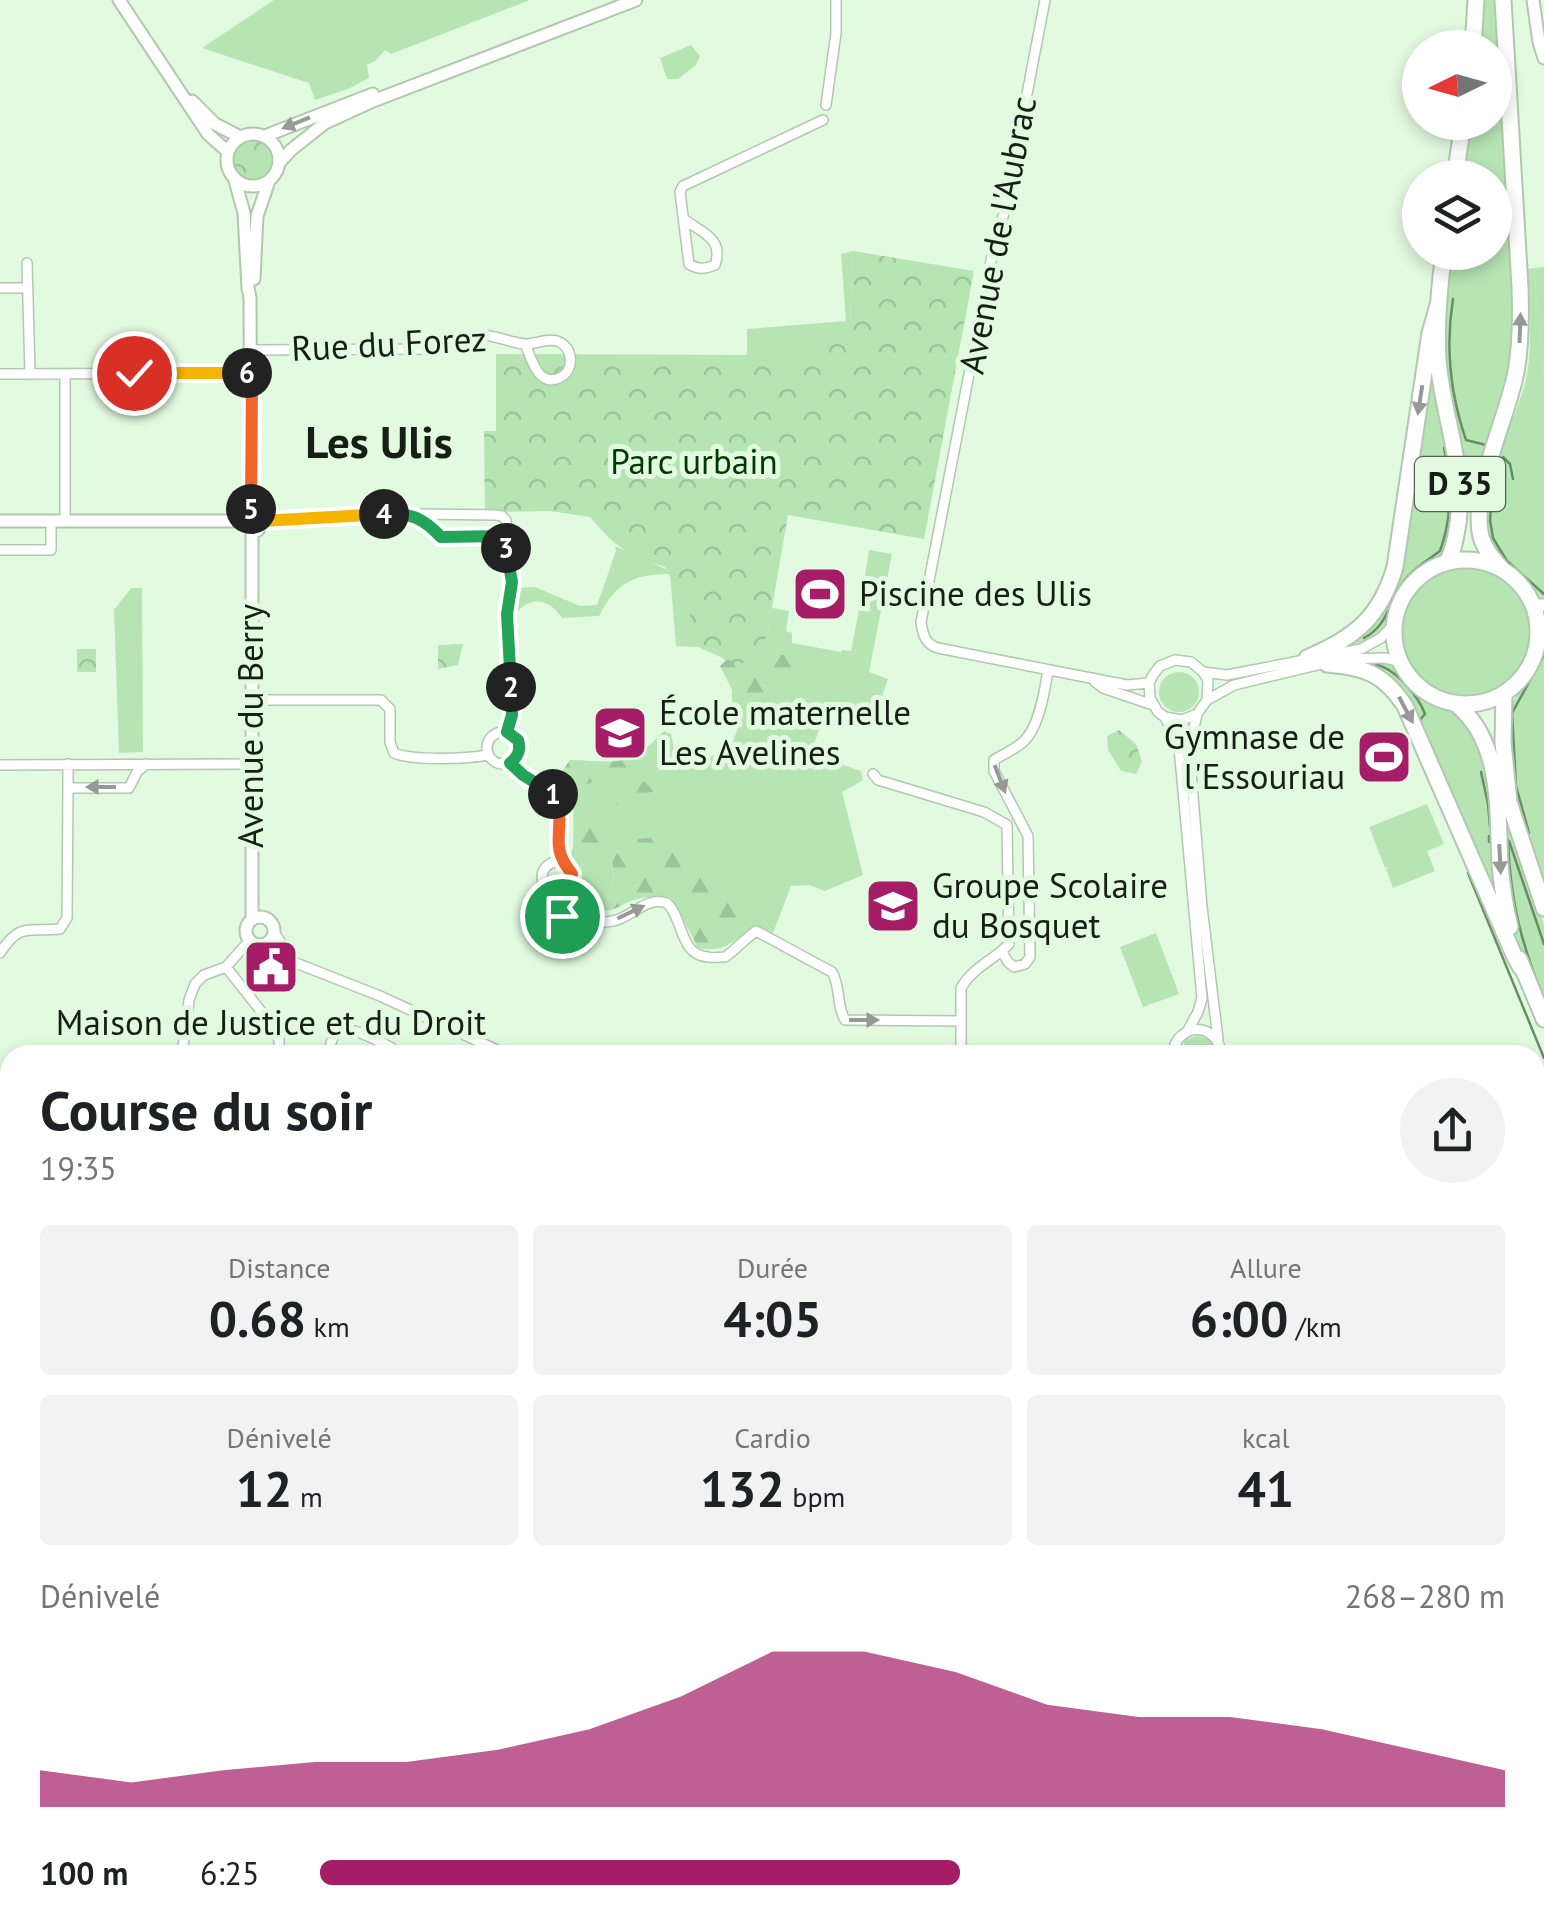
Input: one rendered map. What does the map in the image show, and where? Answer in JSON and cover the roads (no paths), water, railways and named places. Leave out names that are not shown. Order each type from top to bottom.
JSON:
[{"type":"main road","points":[[1474,30],[1476,0]]},
{"type":"main road","name":"D 35","points":[[1502,569],[1487,552],[1479,516],[1517,369],[1521,331],[1503,0]]},
{"type":"main road","name":"D 35","points":[[1442,270],[1438,304],[1441,383],[1460,484],[1459,522],[1446,563]]},
{"type":"main road","points":[[1307,658],[1357,632],[1389,585],[1395,567],[1430,332],[1438,304]]},
{"type":"main road","points":[[1484,562],[1502,569],[1539,605],[1541,638],[1532,662],[1520,681],[1504,694],[1472,705],[1434,697],[1416,684],[1403,667],[1394,638],[1400,603],[1427,572],[1446,563],[1484,562]]},
{"type":"main road","points":[[1327,664],[1371,672],[1395,690],[1406,706],[1544,1019]]},
{"type":"main road","points":[[1504,694],[1503,742],[1509,802],[1544,908]]},
{"type":"main road","points":[[1456,704],[1479,728],[1493,773],[1503,892],[1522,968]]},
{"type":"street","points":[[119,0],[208,134],[228,152]]},
{"type":"street","points":[[251,510],[250,298],[244,213],[228,164],[228,152],[240,138],[252,134],[265,136],[615,0]]},
{"type":"street","points":[[234,177],[254,186],[268,181],[292,150],[325,123],[636,0]]},
{"type":"street","points":[[826,105],[836,32],[836,0]]},
{"type":"street","name":"Avenue de l'Aubrac","points":[[1045,0],[921,622],[923,636],[932,646],[1048,670]]},
{"type":"street","points":[[1533,0],[1544,58]]},
{"type":"street","points":[[178,88],[215,124],[240,138]]},
{"type":"street","points":[[684,220],[716,242],[719,253],[715,265],[704,269],[689,264],[680,192],[684,186],[823,120]]},
{"type":"street","points":[[265,136],[276,147],[280,163]]},
{"type":"street","points":[[250,298],[254,287],[257,216],[268,181]]},
{"type":"street","points":[[27,263],[30,374]]},
{"type":"street","points":[[0,288],[28,288]]},
{"type":"street","name":"Rue du Forez","points":[[252,350],[433,349],[463,338],[492,335],[524,344],[549,340],[564,345],[571,362],[564,376],[553,380],[543,377],[524,344]]},
{"type":"street","points":[[0,374],[252,373]]},
{"type":"street","points":[[0,550],[51,550],[58,521],[64,374]]},
{"type":"street","points":[[251,510],[259,513],[262,521],[258,530],[252,532],[242,528],[240,521],[251,510]]},
{"type":"street","points":[[262,521],[398,514],[415,516],[441,537],[503,536]]},
{"type":"street","points":[[415,516],[502,516],[507,526],[503,536],[512,582],[507,614],[512,715],[507,732]]},
{"type":"street","points":[[0,521],[240,521]]},
{"type":"street","name":"Avenue du Berry","points":[[252,532],[254,918]]},
{"type":"street","points":[[1203,672],[1227,676],[1361,649],[1381,638],[1395,623]]},
{"type":"street","points":[[1221,1045],[1202,907],[1189,748],[1198,714],[1208,700],[1234,685],[1342,659],[1394,660],[1403,667]]},
{"type":"street","points":[[1153,705],[1149,691],[1153,674],[1175,660],[1191,662],[1203,672],[1208,680],[1208,700]]},
{"type":"street","points":[[1002,952],[1014,966],[1025,964],[1030,957],[1028,836],[994,771],[994,760],[1025,741],[1032,730],[1048,670],[1127,684],[1150,683]]},
{"type":"street","points":[[1088,678],[1103,688],[1153,705],[1165,717],[1179,747],[1202,998],[1198,1012],[1175,1045]]},
{"type":"street","points":[[252,700],[381,700],[390,709],[394,753],[408,757],[488,754]]},
{"type":"street","points":[[1165,717],[1182,720],[1198,714]]},
{"type":"street","points":[[496,732],[507,732],[519,744],[518,755],[510,763],[500,764],[488,754],[487,744],[496,732]]},
{"type":"street","points":[[510,763],[557,798],[560,805],[560,852],[572,874],[572,883],[556,892],[544,884],[542,874],[548,865],[563,863]]},
{"type":"street","points":[[0,952],[14,933],[60,929],[67,918],[68,764]]},
{"type":"street","points":[[68,788],[129,788],[146,764]]},
{"type":"street","points":[[0,765],[252,764]]},
{"type":"street","points":[[873,774],[878,780],[984,812],[1007,825],[1009,944],[965,980],[961,988],[961,1045]]},
{"type":"street","points":[[556,892],[558,911],[567,919],[613,921],[654,900],[667,902],[689,948],[700,956],[725,956],[756,931],[832,972],[845,1020],[961,1021]]},
{"type":"street","points":[[293,961],[268,920],[254,918],[246,928],[249,941],[255,945],[486,1045]]},
{"type":"street","points":[[1029,927],[1075,928]]},
{"type":"street","points":[[262,946],[274,932]]},
{"type":"street","points":[[184,1045],[192,990],[204,975],[226,967],[249,941]]},
{"type":"street","points":[[226,967],[272,1025],[279,1045]]},
{"type":"street","points":[[330,1045],[334,1034],[354,1030],[386,1045]]},
{"type":"street","points":[[1186,1032],[1203,1030],[1217,1045]]},
{"type":"waterway","points":[[1453,299],[1449,353],[1456,405],[1466,440],[1486,445]]},
{"type":"waterway","points":[[1364,638],[1379,626],[1407,577],[1440,551],[1450,500],[1444,448]]},
{"type":"waterway","points":[[1513,479],[1510,464],[1503,457],[1492,495],[1493,538],[1507,561],[1544,594]]},
{"type":"waterway","points":[[1529,833],[1516,786],[1512,713],[1544,655]]},
{"type":"waterway","points":[[1376,665],[1390,671],[1412,692],[1425,714],[1420,720]]},
{"type":"waterway","points":[[1481,772],[1490,827]]},
{"type":"waterway","points":[[1489,836],[1489,842]]},
{"type":"waterway","points":[[1508,840],[1518,921],[1544,999]]},
{"type":"waterway","points":[[1509,841],[1544,944]]},
{"type":"waterway","points":[[1468,873],[1539,1045]]},
{"type":"place","name":"Piscine des Ulis","points":[[820,594]]},
{"type":"place","name":"École maternelle Les Avelines","points":[[620,733]]},
{"type":"place","name":"Gymnase de l'Essouriau","points":[[1384,757]]},
{"type":"place","name":"Groupe Scolaire du Bosquet","points":[[893,906]]},
{"type":"place","name":"Maison de Justice et du Droit","points":[[271,967]]},
{"type":"district","name":"Les Ulis","points":[[379,442]]},
{"type":"park label","name":"Parc urbain","points":[[694,462]]}]
